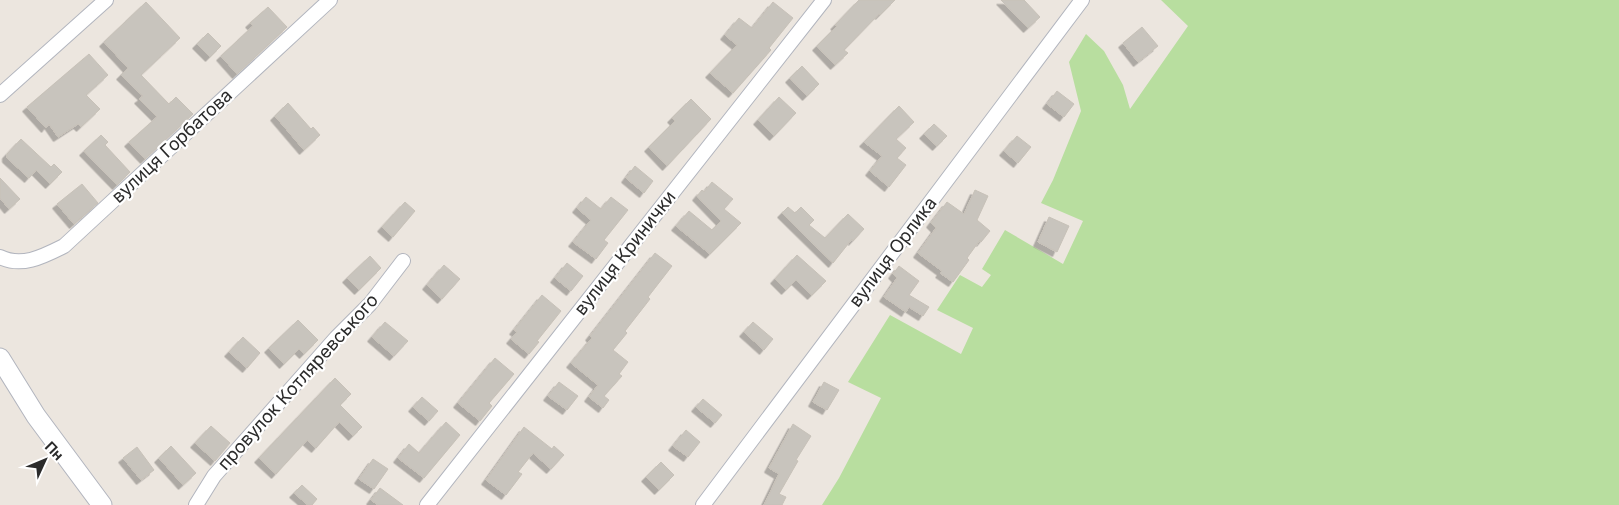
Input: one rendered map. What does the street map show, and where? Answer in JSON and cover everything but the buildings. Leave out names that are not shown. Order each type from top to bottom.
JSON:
[{"type":"main road","points":[[0,358],[36,416],[102,505]]},
{"type":"street","points":[[0,95],[106,0]]},
{"type":"street","name":"вулиця Горбатова","points":[[0,257],[9,261],[37,260],[64,246],[330,0]]},
{"type":"street","name":"вулиця Кринички","points":[[427,505],[824,0]]},
{"type":"street","name":"вулиця Орлика","points":[[704,505],[1082,0]]},
{"type":"street","name":"провулок Котляревського","points":[[196,505],[214,476],[336,338],[370,304],[403,261]]},
{"type":"green space","points":[[1161,0],[1619,0],[1619,505],[822,505],[839,478],[881,398],[848,382],[890,315],[961,354],[973,328],[937,310],[960,275],[982,287],[991,275],[982,269],[1005,230],[1063,264],[1083,221],[1041,203],[1053,180],[1081,111],[1069,62],[1086,34],[1104,51],[1123,85],[1130,109],[1188,26]]}]
